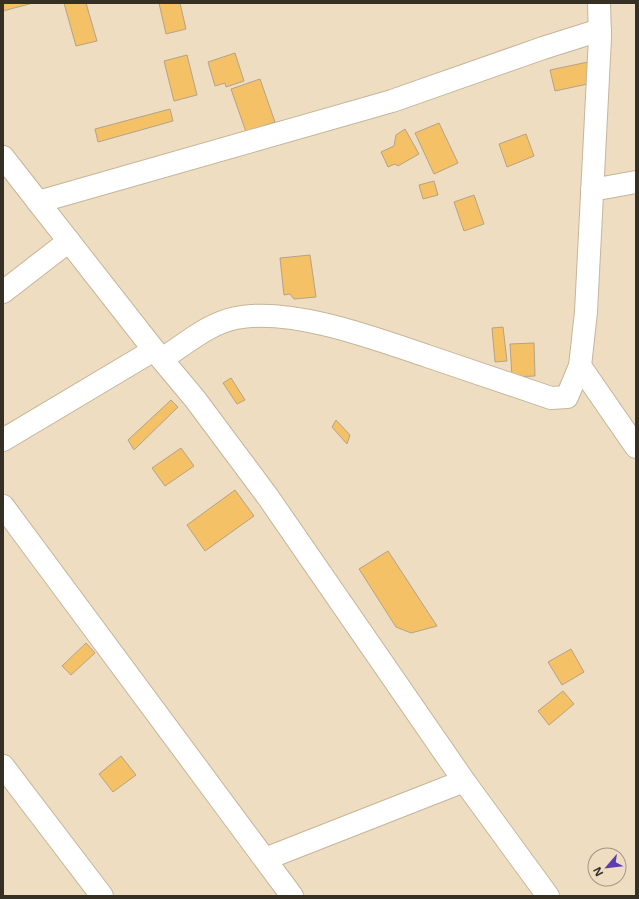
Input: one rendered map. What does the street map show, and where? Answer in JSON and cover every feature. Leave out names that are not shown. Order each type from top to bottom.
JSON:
[{"type":"street","points":[[3,440],[219,323],[235,318],[258,315],[294,318],[371,337],[551,398],[567,396],[580,366],[586,312],[600,30],[599,3]]},
{"type":"street","points":[[38,202],[392,101],[543,48],[600,30]]},
{"type":"street","points":[[3,157],[158,355],[195,399],[268,497],[464,781],[548,896]]},
{"type":"street","points":[[592,190],[636,182]]},
{"type":"street","points":[[3,292],[69,241]]},
{"type":"street","points":[[580,366],[636,447]]},
{"type":"street","points":[[3,506],[292,896]]},
{"type":"street","points":[[3,766],[102,896]]},
{"type":"street","points":[[265,859],[464,781]]},
{"type":"building","points":[[3,3],[33,3],[3,11]]},
{"type":"building","points":[[64,3],[86,3],[97,41],[76,46]]},
{"type":"building","points":[[159,3],[180,3],[186,29],[166,34]]},
{"type":"building","points":[[235,53],[244,81],[226,87],[225,83],[215,86],[208,62]]},
{"type":"building","points":[[187,55],[197,95],[174,101],[164,61]]},
{"type":"building","points":[[588,62],[592,83],[555,91],[550,70]]},
{"type":"building","points":[[260,79],[275,122],[246,132],[231,89]]},
{"type":"building","points":[[170,109],[173,121],[98,142],[95,129]]},
{"type":"building","points":[[439,123],[458,163],[434,174],[415,133]]},
{"type":"building","points":[[405,129],[419,154],[398,166],[395,164],[388,167],[381,152],[394,146],[396,135]]},
{"type":"building","points":[[526,134],[534,156],[507,167],[499,144]]},
{"type":"building","points":[[434,181],[438,195],[423,199],[419,185]]},
{"type":"building","points":[[474,195],[484,224],[464,231],[454,202]]},
{"type":"building","points":[[310,255],[316,297],[294,299],[290,294],[284,295],[280,258]]},
{"type":"building","points":[[503,327],[507,361],[495,362],[492,328]]},
{"type":"building","points":[[534,343],[535,376],[512,377],[510,344]]},
{"type":"building","points":[[231,378],[245,400],[237,404],[223,383]]},
{"type":"building","points":[[171,400],[178,407],[134,450],[128,440]]},
{"type":"building","points":[[336,420],[350,435],[347,444],[332,427]]},
{"type":"building","points":[[181,448],[194,466],[165,486],[152,468]]},
{"type":"building","points":[[235,490],[254,516],[205,551],[187,525]]},
{"type":"building","points":[[388,551],[437,626],[411,633],[396,627],[359,569]]},
{"type":"building","points":[[86,643],[95,653],[71,675],[62,666]]},
{"type":"building","points":[[571,649],[584,672],[562,685],[548,662]]},
{"type":"building","points":[[563,691],[574,704],[549,725],[538,711]]},
{"type":"building","points":[[121,756],[136,775],[113,792],[99,774]]}]
